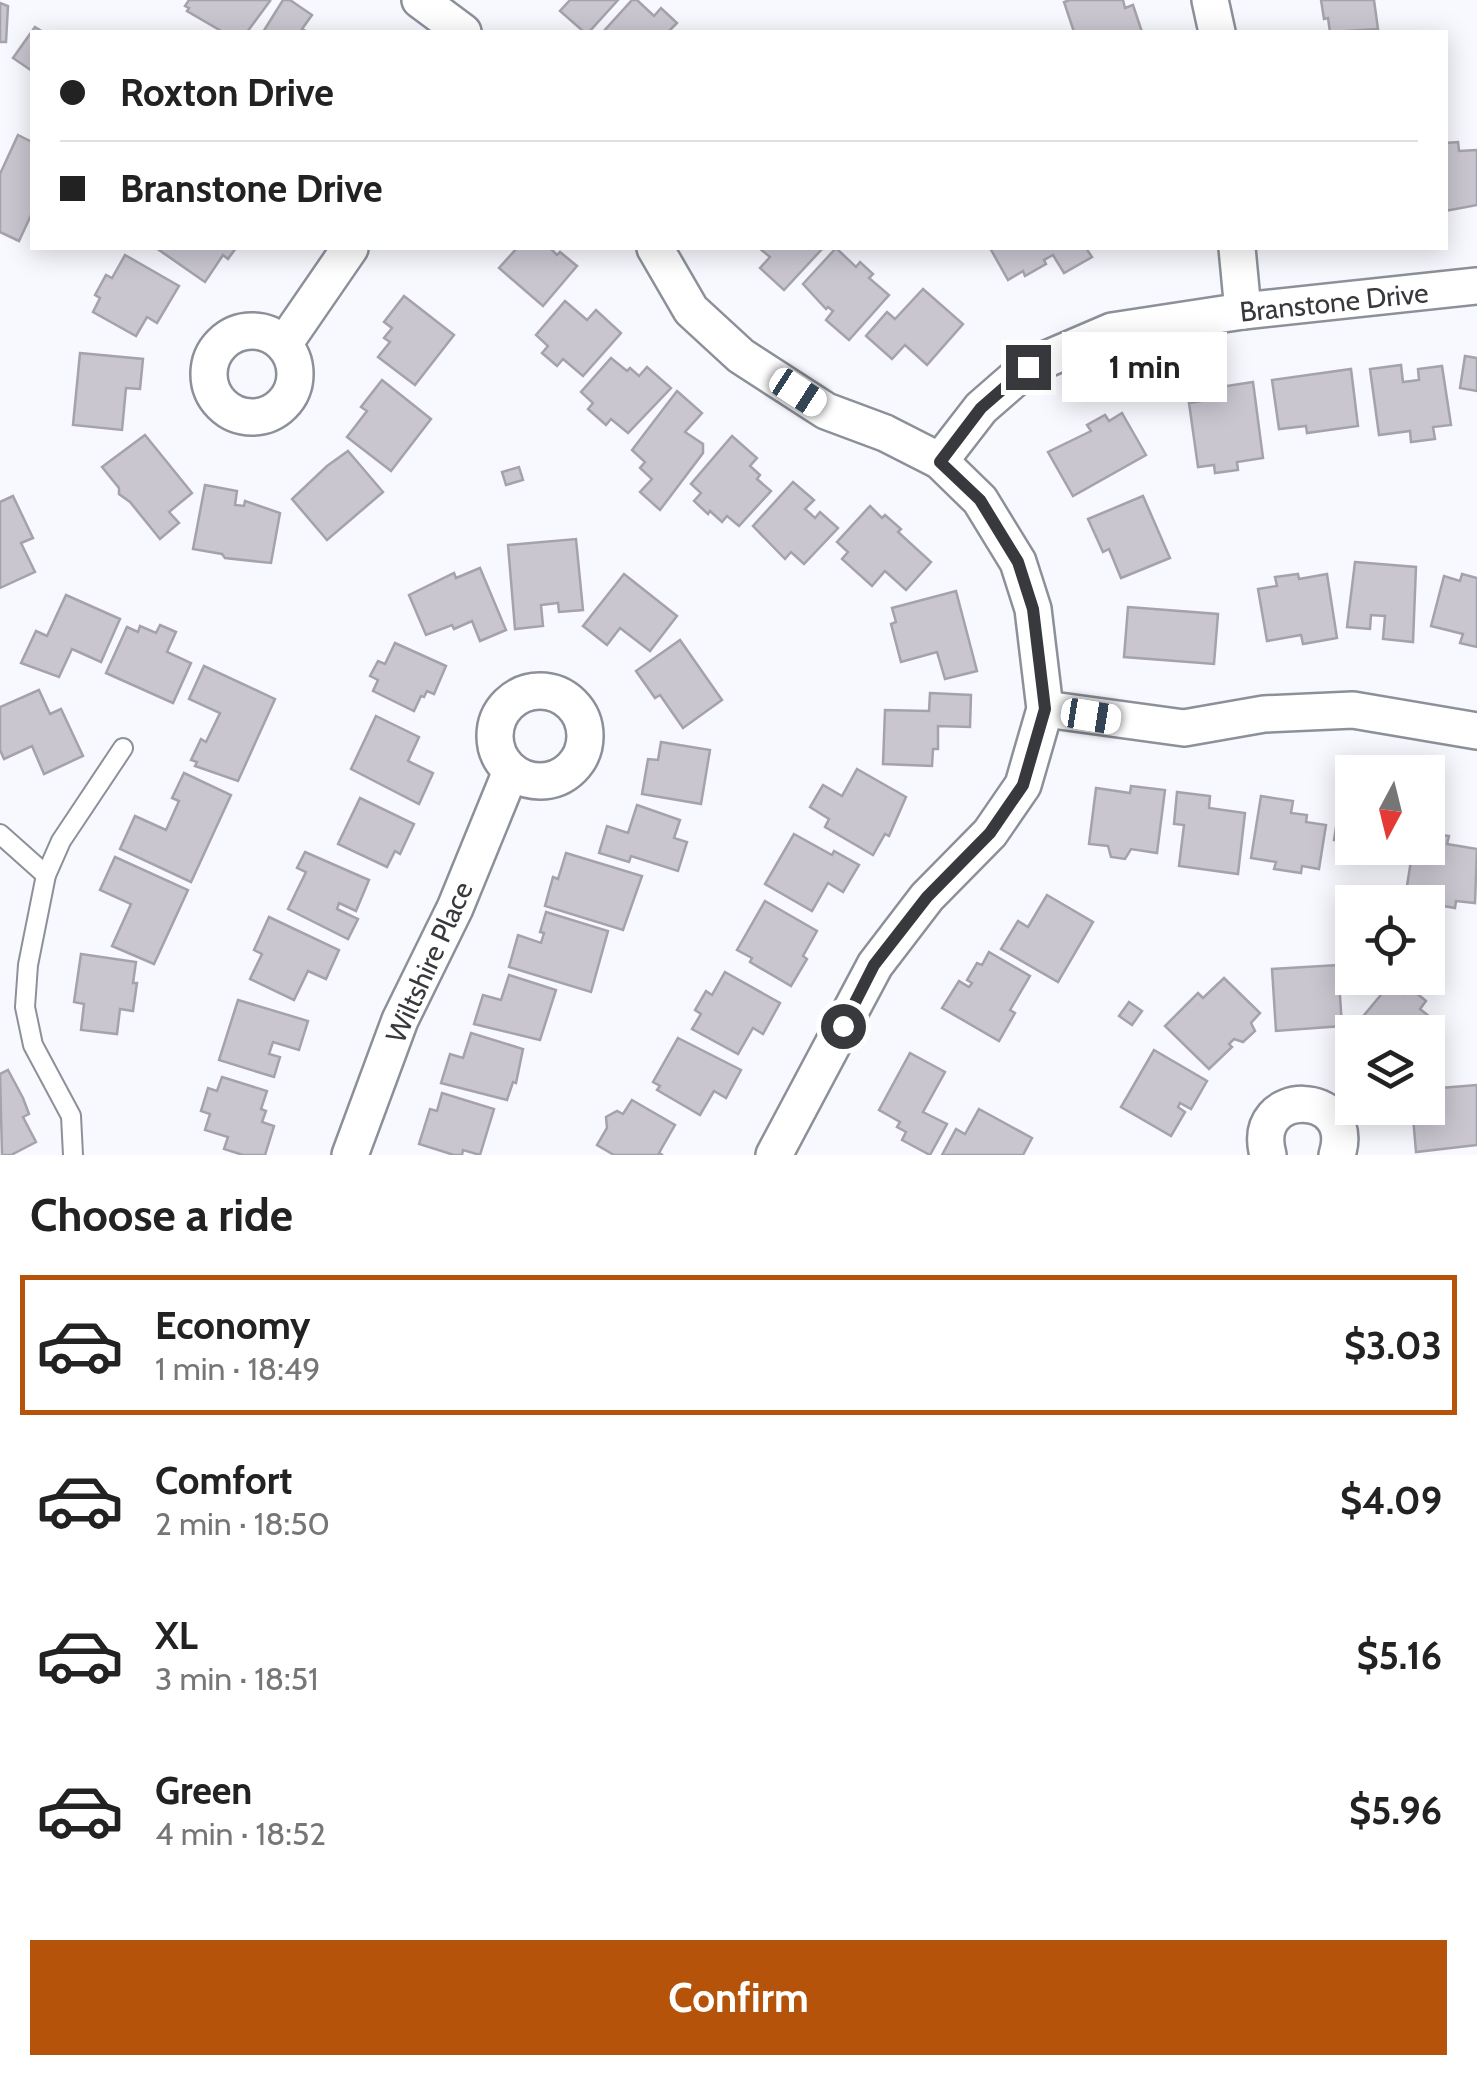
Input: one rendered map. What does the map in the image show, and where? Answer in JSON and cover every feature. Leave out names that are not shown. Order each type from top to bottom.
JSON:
[{"type":"street","points":[[420,0],[460,30]]},
{"type":"street","points":[[1210,0],[1217,30]]},
{"type":"street","points":[[284,344],[349,250]]},
{"type":"street","points":[[656,250],[691,310],[741,356],[826,411],[885,433],[940,462],[980,500],[1018,562],[1033,609],[1045,709],[1023,785],[990,833],[927,897],[874,965],[782,1152]]},
{"type":"street","points":[[1237,250],[1243,311]]},
{"type":"street","name":"Branstone Drive","points":[[940,462],[981,408],[1028,367],[1112,331],[1243,311],[1477,286]]},
{"type":"street","points":[[1045,709],[1184,728],[1264,714],[1353,710],[1477,731]]},
{"type":"street","name":"Wiltshire Place","points":[[350,1155],[400,1020],[455,908],[511,770]]},
{"type":"street","points":[[1268,1155],[1265,1144],[1274,1115],[1300,1103],[1313,1104],[1332,1117],[1340,1137],[1337,1155]]},
{"type":"lane","points":[[73,1155],[71,1116],[33,1045],[25,1007],[30,952],[46,875],[61,841],[124,748]]},
{"type":"lane","points":[[0,834],[46,875]]},
{"type":"building","points":[[189,0],[270,1],[248,30],[220,30],[185,6]]},
{"type":"building","points":[[283,0],[290,0],[312,15],[304,30],[264,30]]},
{"type":"building","points":[[570,0],[618,0],[591,30],[582,30],[560,11]]},
{"type":"building","points":[[632,0],[654,16],[661,8],[677,23],[670,30],[605,30]]},
{"type":"building","points":[[1123,0],[1125,8],[1133,5],[1141,30],[1073,30],[1064,2]]},
{"type":"building","points":[[1321,0],[1374,0],[1378,29],[1330,30],[1328,18],[1324,19]]},
{"type":"building","points":[[0,3],[8,6],[6,42],[0,42]]},
{"type":"building","points":[[30,34],[30,70],[13,58]]},
{"type":"building","points":[[18,135],[30,141],[30,217],[19,241],[0,232],[0,174]]},
{"type":"building","points":[[1458,142],[1459,151],[1477,150],[1477,205],[1448,210],[1448,143]]},
{"type":"building","points":[[159,250],[235,250],[228,259],[223,255],[205,282]]},
{"type":"building","points":[[515,250],[552,250],[557,255],[560,252],[577,266],[543,306],[499,268]]},
{"type":"building","points":[[761,250],[821,250],[784,290],[760,268],[770,257]]},
{"type":"building","points":[[838,250],[856,267],[860,262],[873,274],[869,278],[889,295],[849,340],[826,320],[833,311],[826,309],[803,284]]},
{"type":"building","points":[[991,250],[1087,250],[1092,257],[1064,273],[1053,255],[1025,276],[1023,271],[1008,280]]},
{"type":"building","points":[[125,255],[179,286],[157,323],[147,317],[136,336],[93,312],[100,298],[95,295],[106,275],[112,278]]},
{"type":"building","points":[[923,289],[963,324],[927,365],[905,345],[892,359],[866,336],[887,312],[895,319]]},
{"type":"building","points":[[404,296],[454,335],[415,385],[378,357],[390,342],[384,338],[392,328],[384,322]]},
{"type":"building","points":[[565,301],[587,320],[596,310],[621,333],[583,376],[563,359],[557,366],[542,353],[548,346],[536,335]]},
{"type":"building","points":[[80,353],[143,359],[140,389],[126,388],[122,430],[73,425]]},
{"type":"building","points":[[1465,356],[1477,358],[1477,391],[1460,388]]},
{"type":"building","points":[[611,358],[639,376],[647,367],[671,388],[628,433],[611,419],[606,425],[588,409],[593,403],[581,392]]},
{"type":"building","points":[[1401,365],[1403,382],[1419,380],[1418,369],[1442,366],[1451,425],[1433,427],[1435,439],[1411,442],[1410,431],[1379,435],[1370,369]]},
{"type":"building","points":[[1351,369],[1358,426],[1307,433],[1306,426],[1279,429],[1272,380]]},
{"type":"building","points":[[382,380],[431,419],[391,471],[347,437],[367,411],[361,407]]},
{"type":"building","points":[[1253,382],[1263,458],[1237,462],[1238,470],[1215,473],[1214,465],[1198,467],[1189,403],[1221,398],[1220,387]]},
{"type":"building","points":[[677,391],[702,413],[685,432],[703,444],[703,453],[660,510],[640,492],[652,479],[640,468],[645,462],[632,450]]},
{"type":"building","points":[[1122,413],[1146,455],[1073,496],[1048,452],[1091,431],[1087,425],[1105,415],[1109,421]]},
{"type":"building","points":[[145,435],[192,493],[169,512],[179,523],[160,539],[119,494],[119,488],[102,467]]},
{"type":"building","points":[[732,436],[757,458],[750,466],[760,475],[757,479],[771,491],[739,526],[727,516],[722,522],[710,511],[708,514],[694,501],[701,493],[691,484]]},
{"type":"building","points":[[348,451],[383,492],[327,540],[292,499]]},
{"type":"building","points":[[519,467],[523,480],[506,485],[502,472]]},
{"type":"building","points":[[793,482],[814,500],[805,509],[815,518],[820,512],[838,528],[804,564],[791,552],[785,559],[753,526]]},
{"type":"building","points":[[205,485],[237,491],[235,505],[244,506],[245,501],[280,513],[271,563],[225,558],[222,554],[193,549]]},
{"type":"building","points":[[13,496],[33,538],[21,543],[35,572],[0,588],[0,502]]},
{"type":"building","points":[[1143,496],[1170,558],[1121,578],[1109,549],[1103,552],[1088,519]]},
{"type":"building","points":[[870,506],[901,529],[898,532],[931,562],[906,590],[885,571],[872,586],[842,559],[848,552],[837,542]]},
{"type":"building","points":[[576,539],[583,610],[559,612],[558,603],[541,605],[543,626],[515,629],[508,545]]},
{"type":"building","points":[[1355,562],[1416,567],[1413,642],[1383,639],[1385,616],[1371,615],[1370,629],[1347,627]]},
{"type":"building","points":[[480,568],[506,630],[480,641],[472,621],[426,635],[409,595],[454,573],[456,578]]},
{"type":"building","points":[[624,574],[677,616],[650,651],[620,628],[607,645],[583,626]]},
{"type":"building","points":[[1298,574],[1299,579],[1327,574],[1337,638],[1303,644],[1301,635],[1267,641],[1258,589],[1277,586],[1275,577]]},
{"type":"building","points":[[1462,574],[1477,578],[1477,647],[1460,643],[1463,634],[1431,626],[1444,576],[1460,581]]},
{"type":"building","points":[[956,591],[977,671],[945,679],[937,652],[901,662],[891,624],[896,622],[892,608]]},
{"type":"building","points":[[66,595],[120,619],[101,662],[72,649],[59,677],[21,663],[36,631],[47,636]]},
{"type":"building","points":[[1128,607],[1218,614],[1214,664],[1124,657]]},
{"type":"building","points":[[160,625],[176,632],[167,652],[191,663],[173,703],[106,673],[127,627],[138,632],[140,626],[156,633]]},
{"type":"building","points":[[680,640],[722,700],[683,728],[660,695],[655,698],[636,671]]},
{"type":"building","points":[[395,643],[446,666],[434,694],[427,691],[421,696],[414,711],[373,691],[378,680],[370,676],[378,661],[385,664]]},
{"type":"building","points":[[204,666],[275,699],[238,781],[195,766],[197,762],[191,760],[201,739],[206,742],[220,713],[189,699]]},
{"type":"building","points":[[39,690],[50,714],[61,709],[83,756],[44,774],[32,746],[4,759],[0,750],[0,707]]},
{"type":"building","points":[[930,693],[971,695],[970,727],[938,726],[938,749],[933,749],[932,766],[883,764],[885,710],[929,711]]},
{"type":"building","points":[[376,716],[419,737],[408,761],[433,773],[419,804],[351,769]]},
{"type":"building","points":[[661,742],[710,750],[701,804],[642,794],[648,759],[658,760]]},
{"type":"building","points":[[857,769],[906,797],[889,836],[885,834],[873,855],[825,827],[829,819],[810,807],[823,785],[842,796]]},
{"type":"building","points":[[184,773],[231,795],[191,882],[120,849],[135,816],[166,830],[179,801],[172,798]]},
{"type":"building","points":[[1131,786],[1165,790],[1157,853],[1131,849],[1125,859],[1111,857],[1108,846],[1089,844],[1096,788],[1130,793]]},
{"type":"building","points":[[1177,792],[1210,796],[1209,808],[1245,813],[1238,874],[1179,866],[1184,825],[1174,824]]},
{"type":"building","points":[[1261,796],[1293,801],[1291,813],[1307,815],[1306,822],[1326,825],[1319,869],[1302,866],[1301,873],[1274,869],[1276,862],[1251,858]]},
{"type":"building","points":[[360,798],[414,824],[400,854],[395,851],[387,867],[338,844]]},
{"type":"building","points":[[637,805],[680,820],[674,838],[687,842],[678,871],[631,856],[629,862],[599,853],[607,826],[628,833]]},
{"type":"building","points":[[794,834],[859,865],[843,892],[828,883],[812,911],[765,884]]},
{"type":"building","points":[[1445,835],[1449,836],[1447,844],[1477,849],[1475,903],[1456,901],[1455,908],[1445,906],[1445,885],[1407,885],[1410,865],[1445,865]]},
{"type":"building","points":[[305,852],[369,880],[356,911],[339,903],[337,909],[358,919],[348,939],[288,909],[306,872],[297,868]]},
{"type":"building","points":[[566,853],[642,876],[623,930],[545,906],[553,877],[558,879]]},
{"type":"building","points":[[115,857],[188,890],[154,964],[112,946],[131,904],[100,890]]},
{"type":"building","points":[[1047,895],[1093,922],[1058,982],[1001,949],[1018,921],[1028,927]]},
{"type":"building","points":[[765,901],[817,931],[791,986],[737,950]]},
{"type":"building","points":[[546,912],[608,931],[591,992],[509,967],[518,935],[541,943]]},
{"type":"building","points":[[269,917],[339,950],[326,979],[308,971],[294,1000],[250,979],[262,954],[254,950]]},
{"type":"building","points":[[989,952],[1030,976],[1010,1010],[1015,1013],[999,1041],[942,1008],[959,981],[969,987],[972,983],[967,980]]},
{"type":"building","points":[[81,954],[136,962],[133,1011],[120,1009],[117,1034],[81,1030],[84,1004],[74,1002]]},
{"type":"building","points":[[1335,965],[1335,995],[1340,995],[1341,1015],[1335,1015],[1335,1027],[1276,1031],[1272,969]]},
{"type":"building","points":[[725,972],[780,1003],[763,1034],[753,1028],[738,1054],[692,1029],[701,1014],[695,1010],[706,991],[712,995]]},
{"type":"building","points":[[509,975],[556,990],[540,1040],[474,1024],[483,995],[501,1000]]},
{"type":"building","points":[[1224,978],[1260,1013],[1251,1023],[1255,1031],[1243,1042],[1234,1039],[1229,1044],[1232,1047],[1209,1069],[1165,1026],[1198,993],[1203,998]]},
{"type":"building","points":[[1381,995],[1419,995],[1426,1001],[1420,1009],[1428,1015],[1364,1015]]},
{"type":"building","points":[[238,1000],[308,1021],[299,1050],[273,1042],[269,1054],[280,1057],[274,1077],[219,1060]]},
{"type":"building","points":[[1129,1002],[1142,1011],[1132,1025],[1119,1016]]},
{"type":"building","points":[[471,1033],[523,1049],[516,1083],[513,1082],[507,1100],[441,1083],[450,1054],[463,1058]]},
{"type":"building","points":[[678,1038],[741,1070],[726,1098],[714,1091],[700,1115],[657,1090],[660,1086],[653,1082]]},
{"type":"building","points":[[1154,1050],[1207,1081],[1191,1109],[1180,1103],[1178,1107],[1185,1112],[1171,1136],[1121,1107]]},
{"type":"building","points":[[910,1053],[945,1072],[923,1112],[947,1124],[930,1155],[902,1140],[906,1132],[897,1127],[900,1122],[879,1110]]},
{"type":"building","points":[[8,1070],[23,1098],[29,1114],[23,1117],[36,1142],[11,1155],[2,1155],[0,1074]]},
{"type":"building","points":[[222,1077],[267,1091],[261,1109],[266,1111],[262,1122],[274,1126],[265,1155],[243,1155],[224,1149],[228,1137],[205,1130],[210,1114],[201,1111],[208,1088],[217,1091]]},
{"type":"building","points":[[1477,1085],[1477,1145],[1416,1152],[1414,1125],[1445,1125],[1445,1088]]},
{"type":"building","points":[[442,1093],[494,1109],[480,1155],[463,1150],[462,1155],[454,1155],[419,1144],[430,1109],[437,1111]]},
{"type":"building","points":[[632,1100],[675,1125],[659,1153],[663,1155],[614,1155],[597,1145],[607,1128],[606,1117],[617,1111],[623,1114]]},
{"type":"building","points":[[979,1109],[1032,1138],[1023,1155],[942,1155],[956,1129],[965,1134]]},
{"type":"route","points":[[843,1026],[874,965],[927,897],[990,833],[1023,785],[1045,709],[1033,609],[1018,562],[980,500],[940,462],[981,408],[1028,367]]}]
